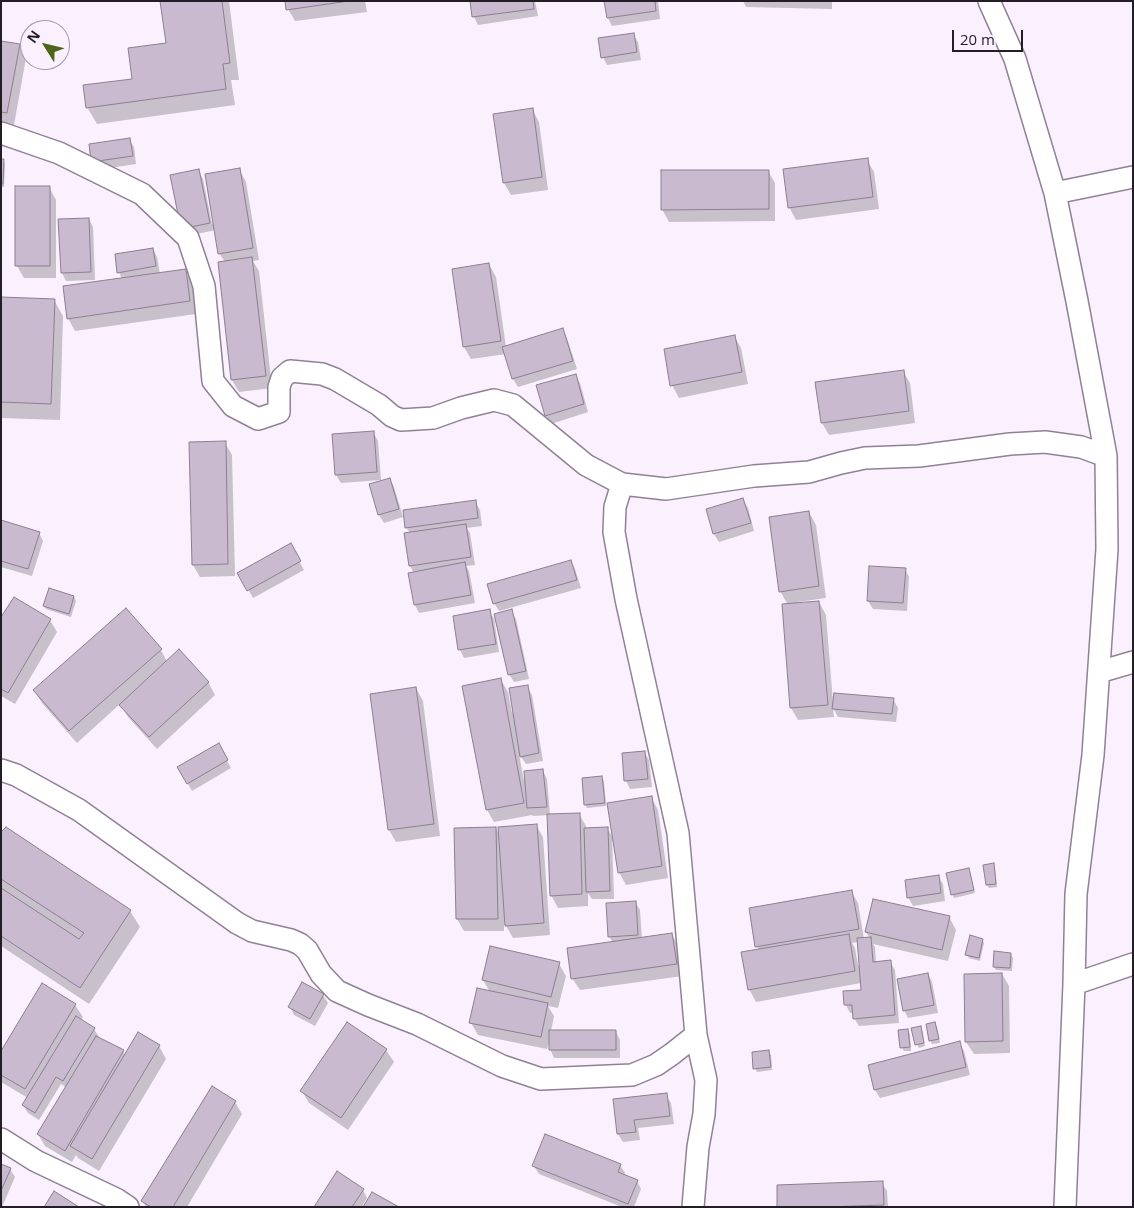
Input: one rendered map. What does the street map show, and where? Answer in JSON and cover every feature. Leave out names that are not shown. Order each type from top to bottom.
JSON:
[{"type":"street","points":[[989,1],[1015,59],[1055,193],[1106,456],[1107,549],[1099,672],[1093,755],[1076,894],[1065,1207]]},
{"type":"street","points":[[1,133],[59,153],[142,194],[188,238],[204,286],[214,381],[233,406],[258,419],[280,412],[282,378],[290,371],[322,374],[335,379],[401,420],[433,418],[461,408],[494,400],[513,405],[586,465],[622,484],[666,489],[754,476],[809,472],[865,458],[919,456],[1010,444],[1045,442],[1081,447],[1106,456]]},
{"type":"street","points":[[1055,193],[1133,177]]},
{"type":"street","points":[[622,484],[615,507],[614,532],[626,600],[678,833],[696,1035],[706,1080],[693,1207]]},
{"type":"street","points":[[1099,672],[1133,662]]},
{"type":"street","points":[[3,770],[16,775],[79,810],[237,923],[252,931],[292,940],[300,944],[307,950],[321,974],[337,991],[368,1006],[417,1024],[502,1066],[541,1079],[632,1075],[656,1065],[696,1035]]},
{"type":"street","points":[[1074,984],[1133,964]]},
{"type":"street","points":[[1,1139],[36,1162],[108,1195],[128,1207]]},
{"type":"building","points":[[160,1],[222,1],[230,63],[223,64],[226,89],[86,108],[83,85],[132,79],[128,48],[166,43]]},
{"type":"building","points":[[285,1],[349,1],[286,10]]},
{"type":"building","points":[[470,1],[533,1],[534,9],[472,17]]},
{"type":"building","points":[[604,1],[655,1],[656,11],[607,18]]},
{"type":"building","points":[[634,33],[637,52],[601,58],[598,38]]},
{"type":"building","points":[[1,41],[20,44],[7,113],[1,112]]},
{"type":"building","points":[[533,108],[542,177],[503,183],[493,114]]},
{"type":"building","points":[[130,138],[133,156],[91,162],[89,144]]},
{"type":"building","points":[[868,158],[873,197],[788,208],[783,169]]},
{"type":"building","points":[[1,159],[4,159],[3,184],[1,184]]},
{"type":"building","points":[[240,168],[253,248],[218,254],[205,174]]},
{"type":"building","points":[[199,169],[210,223],[181,229],[170,175]]},
{"type":"building","points":[[661,170],[769,170],[769,209],[661,210]]},
{"type":"building","points":[[15,186],[50,186],[50,266],[15,266]]},
{"type":"building","points":[[89,218],[91,272],[61,273],[58,219]]},
{"type":"building","points":[[153,248],[156,266],[117,273],[115,254]]},
{"type":"building","points":[[252,257],[266,376],[231,380],[218,262]]},
{"type":"building","points":[[489,263],[501,341],[463,347],[452,269]]},
{"type":"building","points":[[186,269],[190,301],[67,319],[63,286]]},
{"type":"building","points":[[1,297],[55,299],[51,404],[1,402]]},
{"type":"building","points":[[563,328],[573,361],[512,379],[502,347]]},
{"type":"building","points":[[735,335],[742,372],[670,386],[664,349]]},
{"type":"building","points":[[904,370],[909,411],[821,423],[815,382]]},
{"type":"building","points":[[576,374],[584,404],[545,416],[536,385]]},
{"type":"building","points":[[374,431],[377,472],[335,475],[332,434]]},
{"type":"building","points":[[226,441],[228,564],[192,565],[189,442]]},
{"type":"building","points":[[390,478],[399,509],[378,515],[369,484]]},
{"type":"building","points":[[743,498],[751,523],[713,534],[706,509]]},
{"type":"building","points":[[476,500],[478,518],[405,528],[403,510]]},
{"type":"building","points":[[809,511],[819,586],[779,592],[769,517]]},
{"type":"building","points":[[1,520],[40,532],[28,569],[1,561]]},
{"type":"building","points":[[466,524],[471,557],[409,566],[404,533]]},
{"type":"building","points":[[291,543],[301,561],[247,591],[237,573]]},
{"type":"building","points":[[571,560],[577,580],[493,604],[487,584]]},
{"type":"building","points":[[465,562],[471,595],[414,605],[408,573]]},
{"type":"building","points":[[869,566],[906,568],[903,603],[867,601]]},
{"type":"building","points":[[49,588],[74,596],[69,614],[43,606]]},
{"type":"building","points":[[14,597],[51,619],[8,693],[1,689],[1,617]]},
{"type":"building","points":[[819,601],[828,705],[790,708],[782,604]]},
{"type":"building","points":[[126,608],[162,649],[69,731],[33,690]]},
{"type":"building","points":[[490,609],[496,644],[458,650],[453,616]]},
{"type":"building","points":[[512,609],[526,671],[508,675],[494,614]]},
{"type":"building","points":[[179,649],[209,682],[149,737],[119,705]]},
{"type":"building","points":[[501,678],[524,803],[486,810],[462,686]]},
{"type":"building","points":[[528,685],[539,753],[520,757],[509,688]]},
{"type":"building","points":[[416,687],[434,824],[388,830],[370,694]]},
{"type":"building","points":[[834,693],[894,698],[892,714],[832,709]]},
{"type":"building","points":[[219,743],[228,760],[187,784],[177,767]]},
{"type":"building","points":[[645,751],[648,779],[624,781],[622,753]]},
{"type":"building","points":[[543,769],[547,807],[527,808],[524,771]]},
{"type":"building","points":[[602,776],[605,803],[584,805],[582,778]]},
{"type":"building","points":[[652,796],[662,866],[618,873],[607,803]]},
{"type":"building","points":[[580,813],[582,894],[550,896],[547,814]]},
{"type":"building","points":[[537,824],[544,923],[505,926],[498,827]]},
{"type":"building","points":[[6,827],[131,910],[80,988],[1,936],[1,888],[79,939],[84,933],[1,879],[1,832]]},
{"type":"building","points":[[496,827],[498,919],[456,919],[454,828]]},
{"type":"building","points":[[608,827],[610,891],[586,892],[584,828]]},
{"type":"building","points":[[994,863],[996,884],[986,885],[983,865]]},
{"type":"building","points":[[969,868],[974,890],[951,895],[946,873]]},
{"type":"building","points":[[939,875],[941,893],[907,898],[905,880]]},
{"type":"building","points":[[852,890],[859,929],[755,947],[749,908]]},
{"type":"building","points":[[873,899],[950,916],[942,950],[865,932]]},
{"type":"building","points":[[636,901],[638,935],[608,937],[606,903]]},
{"type":"building","points":[[672,933],[677,964],[571,979],[567,948]]},
{"type":"building","points":[[849,934],[855,971],[748,990],[741,952]]},
{"type":"building","points":[[970,935],[983,939],[979,958],[965,955]]},
{"type":"building","points":[[871,937],[873,962],[891,960],[895,1015],[853,1019],[852,1005],[844,1005],[843,991],[861,990],[857,938]]},
{"type":"building","points":[[490,946],[560,962],[551,997],[482,980]]},
{"type":"building","points":[[994,951],[1011,953],[1010,968],[993,967]]},
{"type":"building","points":[[928,973],[934,1005],[903,1011],[897,979]]},
{"type":"building","points":[[1002,973],[1003,1041],[965,1042],[964,974]]},
{"type":"building","points":[[302,982],[324,994],[310,1019],[288,1007]]},
{"type":"building","points":[[42,983],[76,1004],[25,1089],[1,1075],[1,1051]]},
{"type":"building","points":[[477,988],[548,1003],[541,1037],[469,1023]]},
{"type":"building","points":[[76,1016],[95,1028],[63,1081],[56,1077],[35,1113],[22,1105]]},
{"type":"building","points":[[347,1022],[387,1049],[341,1118],[300,1091]]},
{"type":"building","points":[[935,1022],[939,1039],[929,1041],[926,1024]]},
{"type":"building","points":[[921,1026],[924,1043],[915,1045],[911,1028]]},
{"type":"building","points":[[908,1029],[910,1047],[900,1048],[898,1030]]},
{"type":"building","points":[[549,1030],[616,1030],[616,1050],[549,1050]]},
{"type":"building","points":[[138,1032],[160,1045],[92,1159],[70,1146]]},
{"type":"building","points":[[96,1036],[124,1050],[65,1151],[37,1134]]},
{"type":"building","points":[[960,1041],[966,1067],[874,1090],[868,1065]]},
{"type":"building","points":[[769,1050],[771,1067],[753,1069],[752,1052]]},
{"type":"building","points":[[212,1086],[236,1101],[173,1207],[151,1207],[141,1201]]},
{"type":"building","points":[[667,1093],[670,1116],[634,1120],[636,1132],[617,1134],[613,1099]]},
{"type":"building","points":[[545,1134],[621,1164],[618,1172],[638,1180],[628,1204],[532,1166]]},
{"type":"building","points":[[1,1164],[11,1168],[1,1191]]},
{"type":"building","points":[[337,1171],[364,1189],[352,1207],[314,1207]]},
{"type":"building","points":[[883,1181],[884,1205],[777,1207],[777,1185]]},
{"type":"building","points":[[54,1191],[79,1207],[44,1207]]},
{"type":"building","points":[[372,1192],[399,1207],[363,1207]]}]
